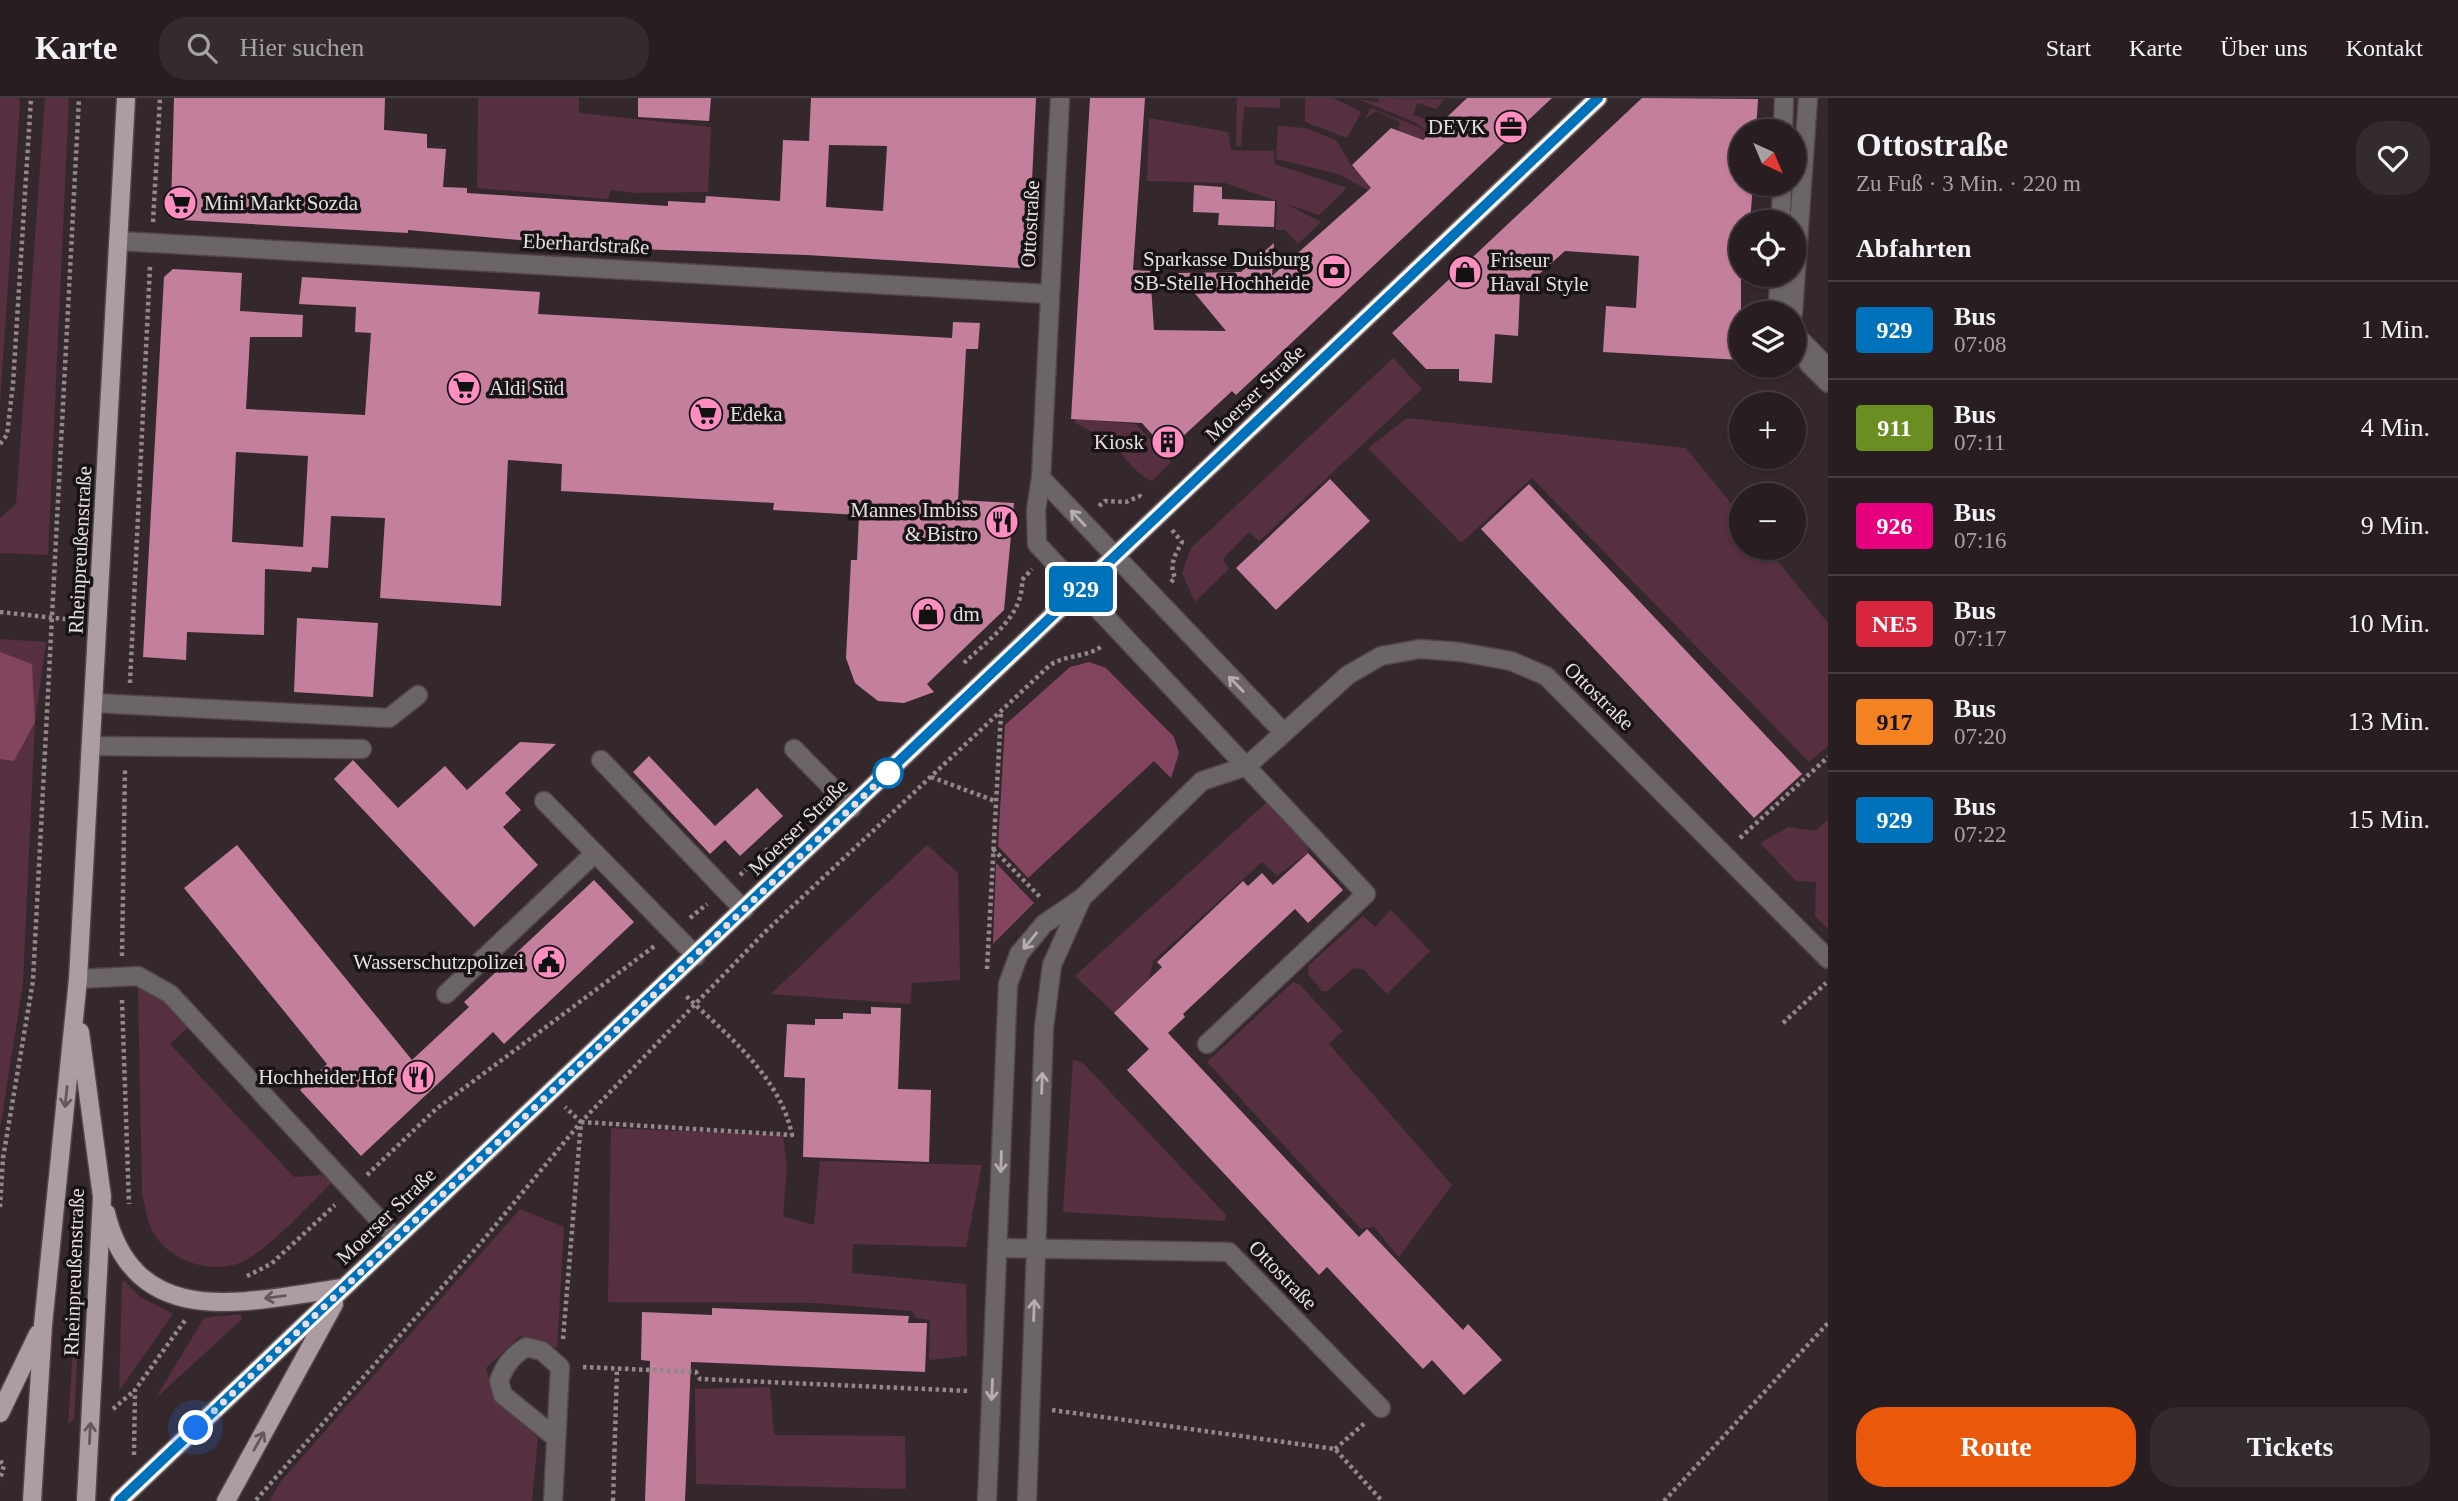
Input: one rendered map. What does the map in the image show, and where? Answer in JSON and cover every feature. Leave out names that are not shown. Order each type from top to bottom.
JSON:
[{"type":"main road","name":"Rheinpreußenstraße","points":[[32,1501],[43,1325],[78,979],[126,98]]},
{"type":"main road","name":"Moerser Straße","points":[[119,1501],[1598,98]]},
{"type":"main road","name":"Rheinpreußenstraße","points":[[76,1004],[102,1197],[86,1501]]},
{"type":"main road","points":[[102,1197],[122,1257],[150,1286],[192,1302],[217,1305],[343,1289]]},
{"type":"main road","points":[[226,1501],[343,1289]]},
{"type":"main road","points":[[0,1413],[43,1325]]},
{"type":"street","name":"Ottostraße","points":[[1060,98],[1041,478],[1036,510],[1037,544],[1247,766]]},
{"type":"street","points":[[1783,119],[1784,98]]},
{"type":"street","points":[[1794,301],[1808,98]]},
{"type":"street","name":"Eberhardstraße","points":[[119,241],[1049,294]]},
{"type":"street","points":[[1806,345],[1828,368]]},
{"type":"street","points":[[1806,360],[1828,383]]},
{"type":"street","points":[[1041,478],[1284,733]]},
{"type":"street","name":"Ottostraße","points":[[987,1501],[1008,984],[1019,954],[1044,924],[1082,898],[1202,781],[1247,766],[1348,675],[1381,656],[1420,649],[1511,661],[1546,676],[1571,698],[1828,959]]},
{"type":"street","points":[[94,703],[389,718],[418,695]]},
{"type":"street","points":[[92,746],[362,749]]},
{"type":"street","points":[[794,749],[852,808]]},
{"type":"street","points":[[601,760],[744,910]]},
{"type":"street","points":[[1207,1044],[1366,894],[1247,766]]},
{"type":"street","points":[[544,801],[696,956]]},
{"type":"street","points":[[446,994],[595,853]]},
{"type":"street","name":"Ottostraße","points":[[1027,1501],[1044,1027],[1052,965],[1082,898]]},
{"type":"street","points":[[78,979],[138,976],[170,994],[396,1238]]},
{"type":"street","name":"Ottostraße","points":[[998,1248],[1229,1252],[1381,1408]]},
{"type":"street","points":[[553,1501],[560,1367],[541,1351],[526,1347],[511,1357],[499,1381],[503,1395],[556,1438]]},
{"type":"path","points":[[0,444],[6,435],[12,384],[31,98]]},
{"type":"path","points":[[0,1207],[3,1158],[33,981],[79,98]]},
{"type":"path","points":[[129,705],[160,98]]},
{"type":"path","points":[[1105,501],[1126,502],[1140,496]]},
{"type":"path","points":[[1175,578],[1171,569],[1182,542]]},
{"type":"path","points":[[960,667],[1009,620],[1020,603],[1021,580]]},
{"type":"path","points":[[0,612],[51,615],[99,625]]},
{"type":"path","points":[[256,1501],[479,1245],[580,1122],[765,932],[1050,665],[1064,656],[1094,653]]},
{"type":"path","points":[[986,974],[1001,711]]},
{"type":"path","points":[[126,746],[122,977],[129,1211]]},
{"type":"path","points":[[1724,853],[1828,757]]},
{"type":"path","points":[[931,777],[995,801]]},
{"type":"path","points":[[242,1279],[271,1264],[436,1110],[673,933],[774,844]]},
{"type":"path","points":[[993,849],[1045,902]]},
{"type":"path","points":[[987,960],[997,951]]},
{"type":"path","points":[[550,1091],[580,1122],[792,1135],[787,1112],[760,1069],[670,981]]},
{"type":"path","points":[[1783,1023],[1828,981]]},
{"type":"path","points":[[580,1122],[560,1367],[696,1373],[700,1379],[992,1392]]},
{"type":"path","points":[[117,1405],[135,1390],[184,1322]]},
{"type":"path","points":[[1664,1501],[1828,1323]]},
{"type":"path","points":[[613,1501],[617,1368]]},
{"type":"path","points":[[135,1390],[135,1419]]},
{"type":"path","points":[[1030,1407],[1335,1449],[1382,1501]]},
{"type":"path","points":[[1335,1449],[1381,1408]]},
{"type":"path","points":[[0,1461],[4,1465],[0,1480]]},
{"type":"shaded area","points":[[0,98],[19,98],[20,105],[0,404]]},
{"type":"shaded area","points":[[45,98],[69,98],[48,555],[0,553],[0,518],[16,504]]},
{"type":"shaded area","points":[[478,98],[579,98],[579,113],[711,127],[708,192],[635,193],[611,190],[608,199],[477,188]]},
{"type":"shaded area","points":[[1237,98],[1280,98],[1280,108],[1244,107],[1241,146],[1236,146]]},
{"type":"shaded area","points":[[1305,98],[1333,98],[1361,112],[1347,138],[1305,122]]},
{"type":"shaded area","points":[[1355,98],[1378,103],[1379,98],[1445,99],[1436,109],[1417,103],[1413,115],[1426,119],[1434,129],[1421,140],[1398,130],[1400,122],[1376,111],[1364,120],[1371,108],[1428,131],[1412,121]]},
{"type":"shaded area","points":[[1149,118],[1228,132],[1231,150],[1274,151],[1275,164],[1347,188],[1319,215],[1284,203],[1321,222],[1298,244],[1285,230],[1276,230],[1277,201],[1225,183],[1147,181]]},
{"type":"shaded area","points":[[1278,126],[1305,128],[1336,140],[1353,168],[1377,183],[1370,191],[1338,174],[1276,159]]},
{"type":"shaded area","points":[[1393,358],[1422,389],[1259,541],[1249,532],[1223,559],[1229,569],[1195,602],[1182,573],[1191,548]]},
{"type":"shaded area","points":[[1407,418],[1686,448],[1729,501],[1729,560],[1777,560],[1828,623],[1828,746],[1809,762],[1532,478],[1461,543],[1368,448]]},
{"type":"shaded area","points":[[1076,419],[1136,424],[1171,462],[1152,481],[1105,440],[1075,423]]},
{"type":"shaded area","points":[[0,639],[46,642],[35,722],[23,983],[0,1129]]},
{"type":"shaded area","points":[[0,652],[32,664],[35,722],[14,761],[0,759]]},
{"type":"shaded area","points":[[1089,662],[1106,668],[1174,737],[1179,753],[1171,778],[1154,761],[1028,878],[998,846],[1005,725],[1070,667]]},
{"type":"shaded area","points":[[1267,802],[1307,842],[1308,853],[1277,876],[1262,862],[1153,961],[1149,979],[1114,1013],[1075,976]]},
{"type":"shaded area","points":[[1828,820],[1828,929],[1815,916],[1816,882],[1796,881],[1760,843],[1788,827],[1815,831]]},
{"type":"shaded area","points":[[927,845],[958,873],[960,980],[912,983],[910,1004],[771,994]]},
{"type":"shaded area","points":[[996,863],[1034,903],[993,944]]},
{"type":"shaded area","points":[[1391,910],[1430,951],[1387,994],[1364,970],[1354,968],[1327,991],[1322,991],[1309,975],[1308,966],[1363,916],[1375,927]]},
{"type":"shaded area","points":[[1293,982],[1299,984],[1343,1031],[1329,1044],[1452,1185],[1399,1257],[1374,1227],[1361,1229],[1207,1062]]},
{"type":"shaded area","points":[[138,988],[153,991],[188,1027],[170,1044],[294,1177],[323,1175],[331,1183],[273,1240],[237,1264],[212,1267],[186,1261],[165,1247],[156,1237],[147,1218],[142,1194]]},
{"type":"shaded area","points":[[1073,1060],[1082,1062],[1226,1215],[1225,1221],[1063,1212]]},
{"type":"shaded area","points":[[611,1128],[783,1135],[787,1168],[783,1216],[814,1225],[820,1161],[982,1165],[966,1247],[853,1244],[852,1273],[966,1284],[967,1356],[929,1360],[930,1320],[916,1318],[912,1311],[815,1303],[608,1302]]},
{"type":"shaded area","points":[[520,1209],[564,1227],[557,1348],[520,1336],[486,1368],[495,1399],[538,1438],[532,1501],[269,1501],[281,1481]]},
{"type":"shaded area","points":[[125,1281],[140,1297],[173,1314],[119,1391],[122,1282]]},
{"type":"shaded area","points":[[76,1304],[80,1307],[74,1420],[68,1424]]},
{"type":"shaded area","points":[[241,1314],[242,1319],[155,1399],[204,1318]]},
{"type":"shaded area","points":[[770,1387],[774,1435],[905,1436],[906,1489],[696,1484],[695,1389]]},
{"type":"building","points":[[174,98],[385,98],[384,130],[427,134],[427,148],[446,149],[443,187],[467,188],[467,193],[668,206],[668,201],[705,203],[706,196],[780,201],[783,140],[809,141],[811,98],[1036,98],[1028,262],[1020,268],[807,255],[609,248],[408,230],[408,233],[182,220],[171,208]],"holes":[[[829,145],[887,146],[883,211],[826,207]]]},
{"type":"building","points":[[638,98],[711,98],[709,121],[638,117]]},
{"type":"building","points":[[1090,98],[1145,98],[1133,270],[1150,271],[1154,330],[1226,331],[1178,273],[1241,272],[1274,243],[1272,276],[1371,188],[1352,165],[1391,128],[1423,140],[1467,98],[1552,98],[1236,395],[1232,391],[1167,451],[1142,423],[1071,419]]},
{"type":"building","points":[[1642,98],[1758,99],[1757,119],[1729,119],[1729,196],[1752,196],[1751,210],[1729,210],[1729,287],[1741,287],[1741,301],[1729,301],[1729,359],[1603,352],[1606,306],[1636,308],[1639,256],[1565,251],[1520,291],[1518,336],[1495,334],[1492,383],[1459,381],[1459,369],[1426,369],[1392,333]]},
{"type":"building","points":[[1194,185],[1222,187],[1222,199],[1275,201],[1274,227],[1218,225],[1219,213],[1193,212]]},
{"type":"building","points":[[173,269],[242,273],[240,311],[303,315],[302,337],[250,337],[246,409],[365,415],[371,333],[355,332],[356,307],[299,304],[302,277],[540,292],[538,314],[952,338],[953,322],[980,323],[978,349],[966,349],[958,500],[1014,503],[1004,610],[927,684],[934,692],[904,703],[878,701],[855,683],[846,658],[851,560],[857,560],[859,515],[773,510],[774,503],[561,491],[562,464],[508,460],[501,606],[380,598],[385,518],[331,516],[328,568],[312,567],[311,572],[265,569],[264,635],[187,632],[186,660],[143,657],[164,277]],"holes":[[[236,452],[308,456],[303,547],[232,542]]]},
{"type":"building","points":[[1330,479],[1370,521],[1276,610],[1236,568]]},
{"type":"building","points":[[1529,484],[1802,774],[1754,818],[1481,529]]},
{"type":"building","points":[[297,618],[378,623],[373,697],[294,692]]},
{"type":"building","points":[[520,742],[556,744],[505,793],[521,810],[503,827],[538,865],[474,927],[334,779],[353,760],[398,808],[445,766],[467,790]]},
{"type":"building","points":[[649,756],[715,826],[757,788],[783,816],[740,856],[725,840],[710,854],[633,772]]},
{"type":"building","points":[[237,845],[412,1060],[469,1007],[464,1002],[594,880],[634,922],[504,1044],[493,1032],[361,1156],[300,1090],[327,1064],[184,888]]},
{"type":"building","points":[[1308,853],[1343,890],[1308,923],[1295,909],[1183,1014],[1185,1017],[1168,1033],[1359,1237],[1367,1229],[1463,1330],[1468,1324],[1502,1360],[1464,1395],[1432,1360],[1423,1369],[1327,1267],[1319,1275],[1127,1070],[1149,1049],[1114,1013],[1162,967],[1157,962],[1243,881],[1248,886],[1262,873],[1273,885]]},
{"type":"building","points":[[871,1007],[901,1008],[898,1089],[931,1090],[929,1162],[803,1157],[805,1078],[784,1077],[787,1024],[815,1025],[815,1019],[843,1019],[843,1013],[871,1014]]},
{"type":"building","points":[[712,1308],[909,1316],[908,1323],[927,1323],[925,1372],[691,1362],[685,1501],[645,1501],[650,1361],[641,1360],[642,1312],[712,1315]]},
{"type":"bus line","name":"929","points":[[119,1501],[1598,98]]},
{"type":"place","name":"DEVK","points":[[1511,127]]},
{"type":"place","name":"Mini Markt Sozda","points":[[180,203]]},
{"type":"place","name":"Sparkasse Duisburg SB-Stelle Hochheide","points":[[1334,271]]},
{"type":"place","name":"Friseur Haval Style","points":[[1465,272]]},
{"type":"place","name":"Aldi Süd","points":[[464,388]]},
{"type":"place","name":"Edeka","points":[[706,414]]},
{"type":"place","name":"Kiosk","points":[[1168,442]]},
{"type":"place","name":"Mannes Imbiss & Bistro","points":[[1002,522]]},
{"type":"place","name":"dm","points":[[928,614]]},
{"type":"place","name":"Wasserschutzpolizei","points":[[549,962]]},
{"type":"place","name":"Hochheider Hof","points":[[418,1077]]},
{"type":"route","points":[[196,1428],[890,771],[888,773]]}]
